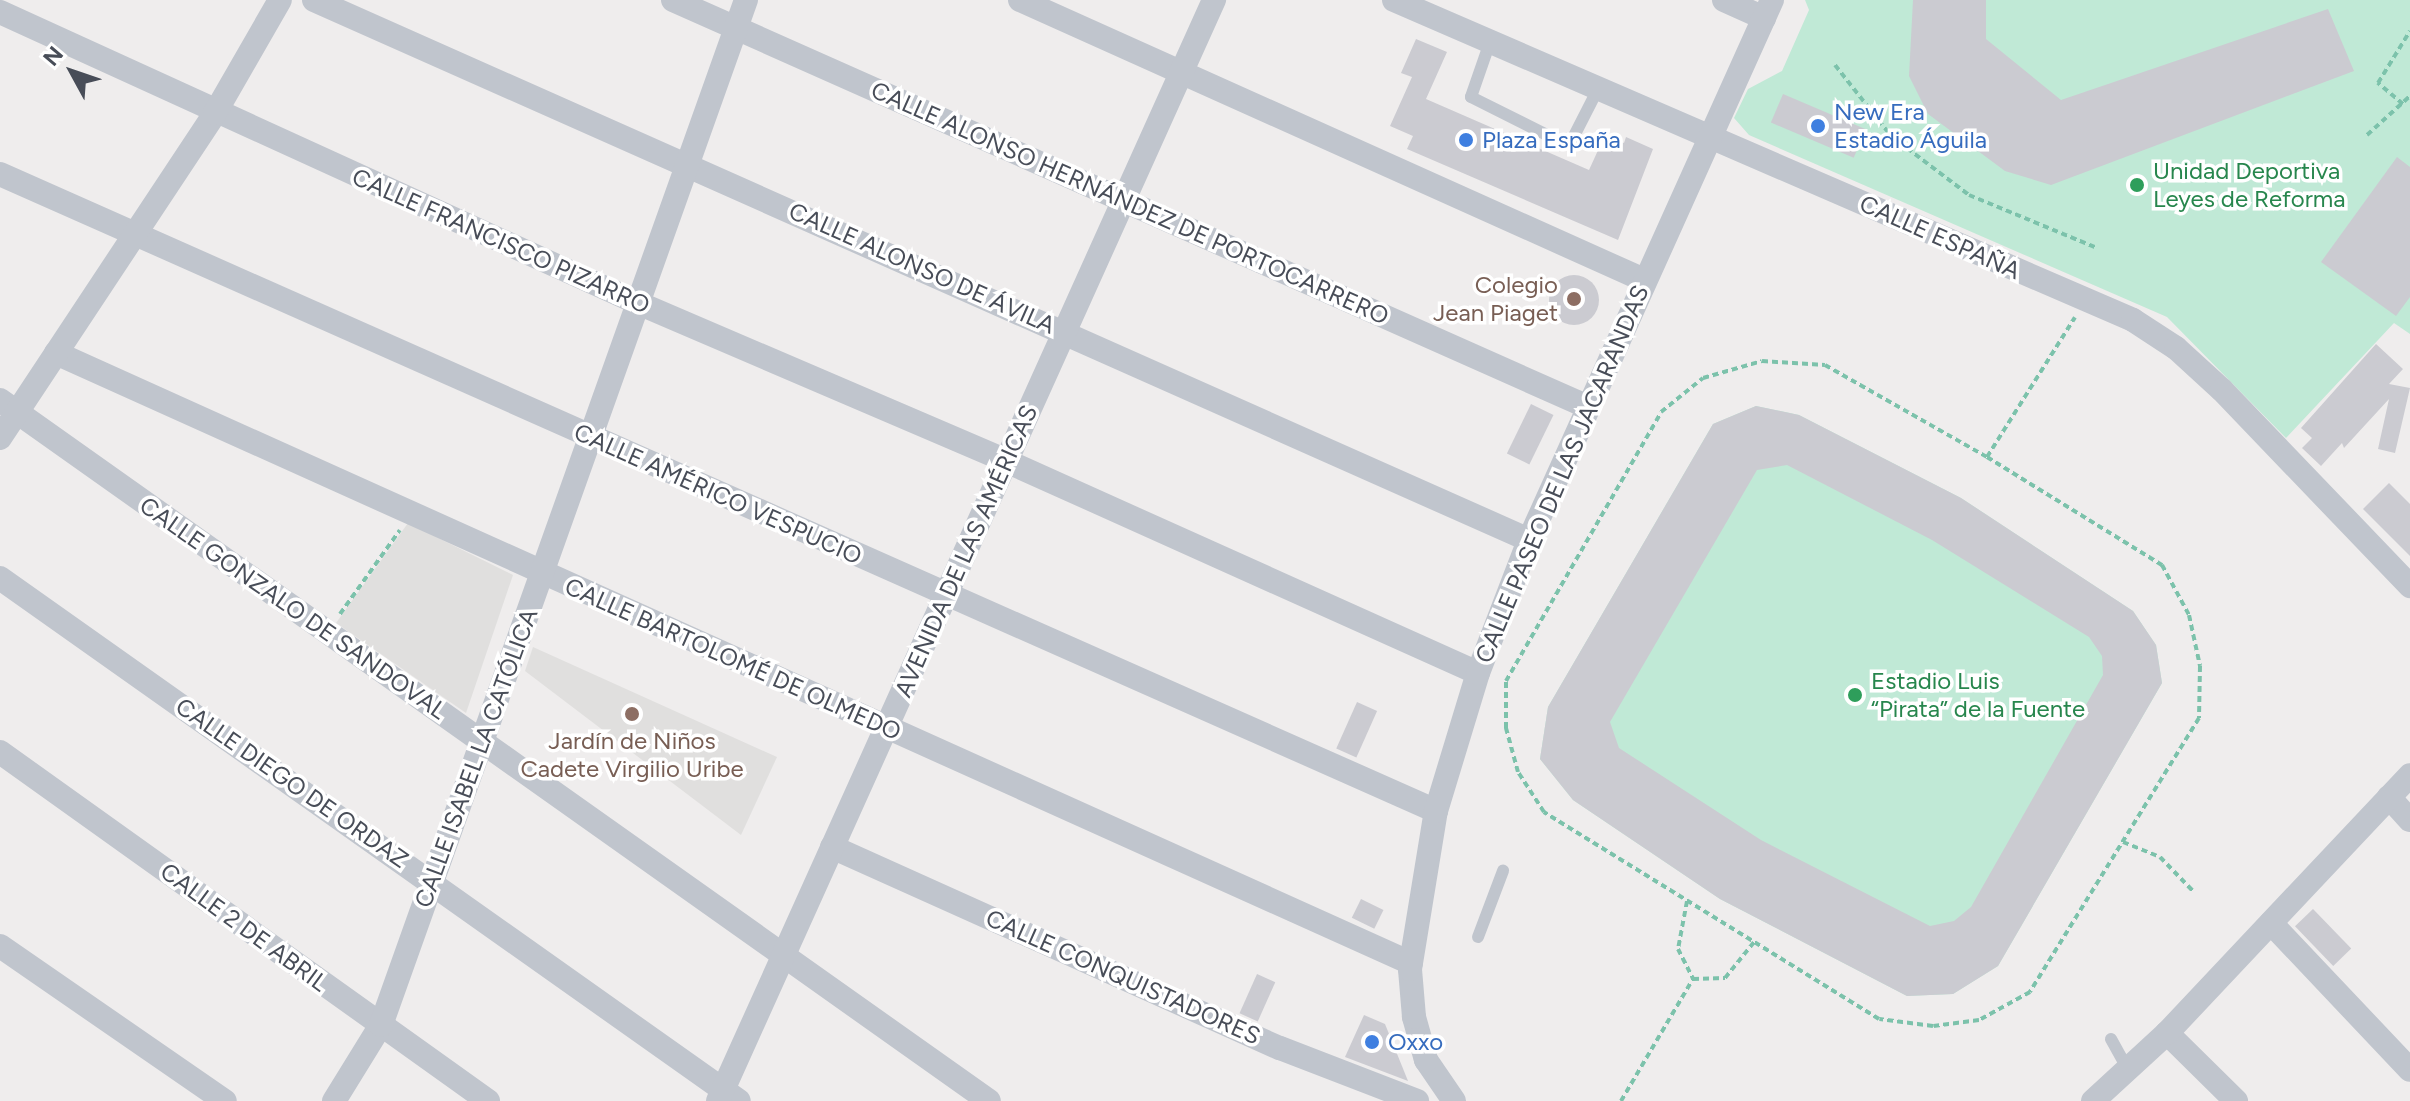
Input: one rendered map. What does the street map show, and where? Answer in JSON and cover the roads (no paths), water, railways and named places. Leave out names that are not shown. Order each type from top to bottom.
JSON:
[{"type":"street","points":[[0,438],[8,406],[56,353],[131,235],[215,113],[280,0]]},
{"type":"street","name":"CALLE ALONSO DE ÁVILA","points":[[314,0],[1529,540]]},
{"type":"street","name":"CALLE ALONSO HERNÁNDEZ DE PORTOCARRERO","points":[[673,0],[1588,407]]},
{"type":"street","name":"CALLE ISABEL LA CATÓLICA","points":[[334,1101],[381,1025],[746,0]]},
{"type":"street","points":[[1020,0],[1644,280]]},
{"type":"street","name":"AVENIDA DE LAS AMÉRICAS","points":[[726,1097],[784,954],[1214,0]]},
{"type":"street","name":"CALLE ESPAÑA","points":[[1394,0],[2133,320],[2176,348],[2222,390],[2410,586]]},
{"type":"street","points":[[1724,0],[1768,9]]},
{"type":"street","name":"CALLE PASEO DE LAS JACARANDAS","points":[[1454,1101],[1426,1060],[1414,1017],[1411,963],[1436,811],[1478,673],[1529,540],[1768,9]]},
{"type":"street","name":"CALLE FRANCISCO PIZARRO","points":[[0,12],[215,113],[638,303],[1006,461],[1478,673]]},
{"type":"street","name":"CALLE AMÉRICO VESPUCIO","points":[[0,174],[131,235],[1436,811]]},
{"type":"street","name":"CALLE BARTOLOMÉ DE OLMEDO","points":[[56,353],[1411,963]]},
{"type":"street","name":"CALLE GONZALO DE SANDOVAL","points":[[8,406],[989,1101]]},
{"type":"street","name":"CALLE DIEGO DE ORDAZ","points":[[0,578],[431,883],[726,1097]]},
{"type":"street","name":"CALLE 2 DE ABRIL","points":[[0,752],[488,1101]]},
{"type":"street","points":[[2093,1101],[2167,1033],[2410,775]]},
{"type":"street","points":[[2389,797],[2410,820]]},
{"type":"street","name":"CALLE CONQUISTADORES","points":[[832,847],[1266,1042],[1417,1101]]},
{"type":"street","points":[[2271,923],[2410,1070]]},
{"type":"street","points":[[0,946],[225,1101]]},
{"type":"street","points":[[2167,1033],[2236,1101]]},
{"type":"lane","points":[[1490,42],[1471,97],[1563,143],[1573,138],[1598,89]]},
{"type":"lane","points":[[1478,937],[1503,871]]},
{"type":"lane","points":[[2111,1039],[2128,1070]]},
{"type":"place","name":"New Era Estadio Águila","points":[[1818,126]]},
{"type":"place","name":"Plaza España","points":[[1466,140]]},
{"type":"place","name":"Unidad Deportiva Leyes de Reforma","points":[[2137,185]]},
{"type":"place","name":"Colegio Jean Piaget","points":[[1574,299]]},
{"type":"place","name":"Estadio Luis “Pirata” de la Fuente","points":[[1855,695]]},
{"type":"place","name":"Jardín de Niños Cadete Virgilio Uribe","points":[[632,714]]},
{"type":"place","name":"Oxxo","points":[[1372,1042]]}]
